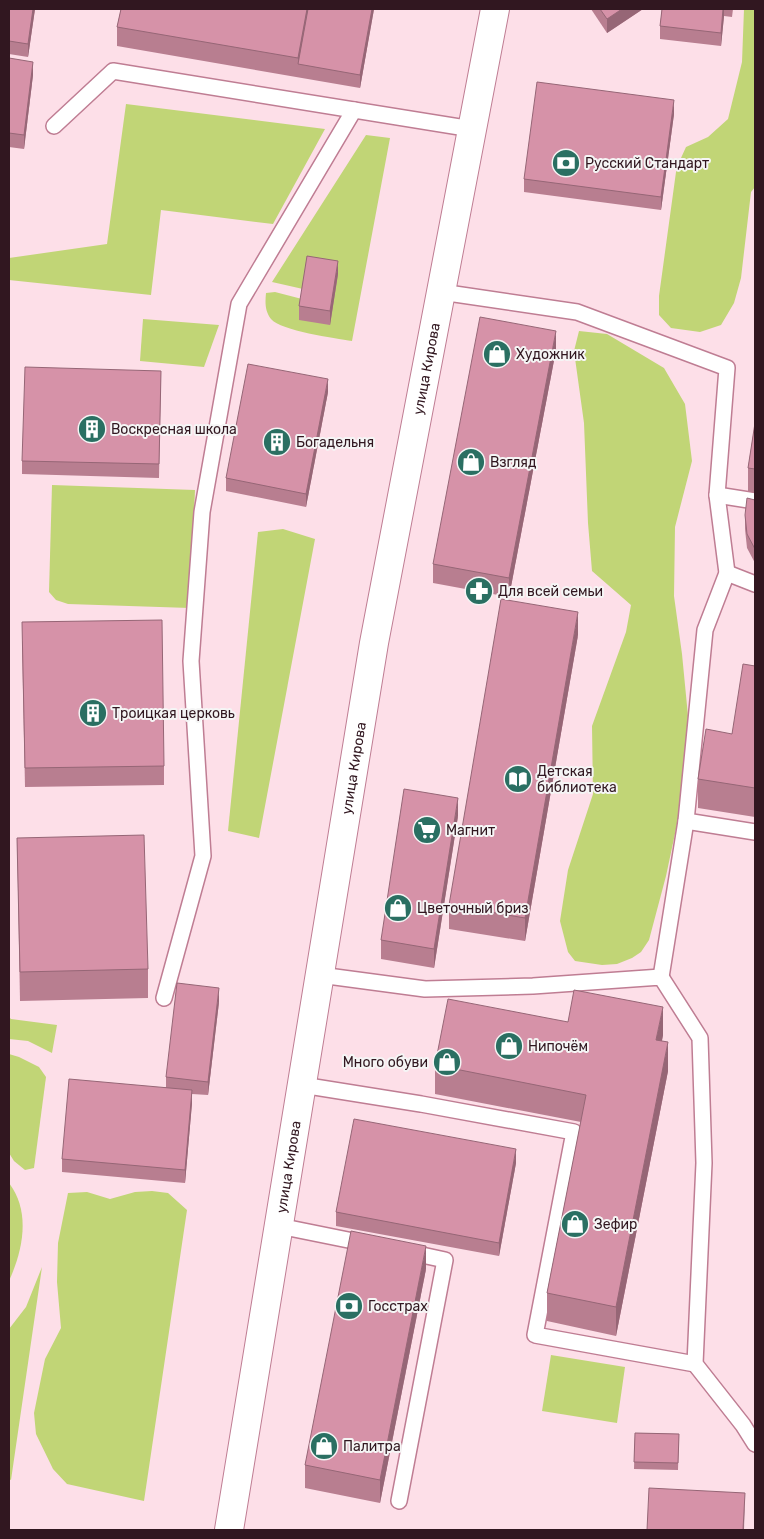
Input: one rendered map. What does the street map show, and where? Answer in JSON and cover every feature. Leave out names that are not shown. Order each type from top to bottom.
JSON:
[{"type":"main road","name":"улица Кирова","points":[[229,1530],[374,643],[495,9]]},
{"type":"lane","points":[[54,126],[113,72],[472,129]]},
{"type":"lane","points":[[164,998],[203,856],[191,652],[202,512],[240,304],[354,110]]},
{"type":"lane","points":[[441,292],[577,312],[727,368],[717,495],[727,573],[706,630],[686,821],[661,977],[700,1038],[704,1163],[695,1364],[755,1444]]},
{"type":"lane","points":[[717,495],[755,501]]},
{"type":"lane","points":[[727,573],[755,584]]},
{"type":"lane","points":[[686,821],[755,832]]},
{"type":"lane","points":[[320,975],[424,989],[533,986],[661,977]]},
{"type":"lane","points":[[302,1085],[574,1132],[535,1335],[695,1364]]},
{"type":"lane","points":[[279,1226],[445,1260],[399,1501]]},
{"type":"green space","points":[[744,9],[755,9],[755,187],[751,192],[741,278],[734,303],[721,325],[700,332],[671,328],[659,315],[659,296],[676,172],[686,147],[708,137],[728,119],[742,62]]},
{"type":"green space","points":[[126,104],[325,129],[273,224],[161,210],[151,295],[9,280],[9,258],[107,244]]},
{"type":"green space","points":[[366,135],[390,138],[352,341],[285,327],[271,319],[267,310],[266,293],[275,292],[302,299],[303,289],[272,282]]},
{"type":"green space","points":[[143,319],[219,325],[204,367],[140,361]]},
{"type":"green space","points":[[579,331],[607,334],[664,368],[685,404],[692,461],[675,527],[674,596],[688,716],[680,810],[666,876],[649,940],[641,952],[632,958],[617,964],[602,965],[575,961],[568,952],[560,921],[568,870],[593,794],[592,726],[626,632],[631,605],[592,571],[584,423],[574,351]]},
{"type":"green space","points":[[52,485],[195,490],[190,608],[68,604],[56,600],[49,592]]},
{"type":"green space","points":[[283,529],[315,539],[259,838],[228,831],[258,532]]},
{"type":"green space","points":[[9,1017],[11,1019],[57,1025],[52,1053],[28,1041],[9,1039]]},
{"type":"green space","points":[[9,1054],[39,1067],[46,1077],[34,1168],[25,1170],[14,1161],[9,1153]]},
{"type":"green space","points":[[9,1183],[16,1194],[20,1206],[22,1231],[18,1257],[9,1281]]},
{"type":"green space","points":[[152,1191],[168,1193],[187,1210],[144,1501],[67,1484],[53,1469],[36,1434],[34,1413],[45,1359],[61,1328],[57,1282],[58,1243],[68,1193],[87,1192],[110,1199],[135,1192]]},
{"type":"green space","points":[[42,1267],[11,1480],[9,1479],[9,1329],[26,1307]]},
{"type":"green space","points":[[551,1355],[625,1367],[617,1423],[542,1411]]},
{"type":"building","points":[[9,9],[33,9],[28,44],[9,41]]},
{"type":"building","points":[[121,9],[307,9],[298,58],[117,27]]},
{"type":"building","points":[[308,9],[372,9],[360,75],[298,64]]},
{"type":"building","points":[[600,9],[622,9],[607,19]]},
{"type":"building","points":[[662,9],[723,9],[721,33],[660,26]]},
{"type":"building","points":[[9,58],[33,62],[24,135],[9,133]]},
{"type":"building","points":[[537,82],[674,100],[661,197],[524,179]]},
{"type":"building","points":[[307,256],[338,261],[330,311],[299,306]]},
{"type":"building","points":[[480,317],[556,331],[509,578],[433,564]]},
{"type":"building","name":"Богадельня","points":[[248,364],[328,379],[306,494],[226,478]]},
{"type":"building","name":"Воскресная школа","points":[[25,367],[161,371],[159,464],[22,461]]},
{"type":"building","points":[[755,423],[755,469],[748,468]]},
{"type":"building","points":[[747,498],[755,500],[755,549],[747,534],[745,515]]},
{"type":"building","points":[[501,599],[578,612],[525,918],[449,905]]},
{"type":"building","name":"Троицкая церковь","points":[[162,620],[164,766],[25,768],[22,622]]},
{"type":"building","points":[[743,664],[755,666],[755,788],[698,779],[706,729],[732,734]]},
{"type":"building","points":[[404,789],[458,798],[434,949],[381,940]]},
{"type":"building","points":[[144,835],[148,969],[20,972],[17,838]]},
{"type":"building","points":[[177,983],[219,988],[208,1082],[166,1077]]},
{"type":"building","points":[[574,990],[663,1007],[656,1040],[668,1042],[616,1307],[547,1293],[586,1095],[435,1065],[448,999],[568,1022]]},
{"type":"building","points":[[69,1079],[192,1090],[185,1170],[62,1159]]},
{"type":"building","points":[[354,1119],[516,1149],[499,1243],[336,1212]]},
{"type":"building","points":[[351,1231],[426,1246],[380,1480],[305,1465]]},
{"type":"building","points":[[635,1433],[679,1434],[678,1463],[634,1462]]},
{"type":"building","points":[[649,1488],[745,1493],[743,1530],[647,1530]]},
{"type":"place","name":"Русский Стандарт","points":[[566,163]]},
{"type":"place","name":"Художник","points":[[497,354]]},
{"type":"place","name":"Воскресная школа","points":[[92,429]]},
{"type":"place","name":"Богадельня","points":[[277,442]]},
{"type":"place","name":"Взгляд","points":[[471,462]]},
{"type":"place","name":"Для всей семьи","points":[[479,591]]},
{"type":"place","name":"Троицкая церковь","points":[[93,713]]},
{"type":"place","name":"Детская библиотека","points":[[518,779]]},
{"type":"place","name":"Магнит","points":[[427,830]]},
{"type":"place","name":"Цветочный бриз","points":[[398,908]]},
{"type":"place","name":"Нипочём","points":[[509,1046]]},
{"type":"place","name":"Много обуви","points":[[447,1062]]},
{"type":"place","name":"Зефир","points":[[575,1224]]},
{"type":"place","name":"Госстрах","points":[[349,1306]]},
{"type":"place","name":"Палитра","points":[[324,1446]]}]
